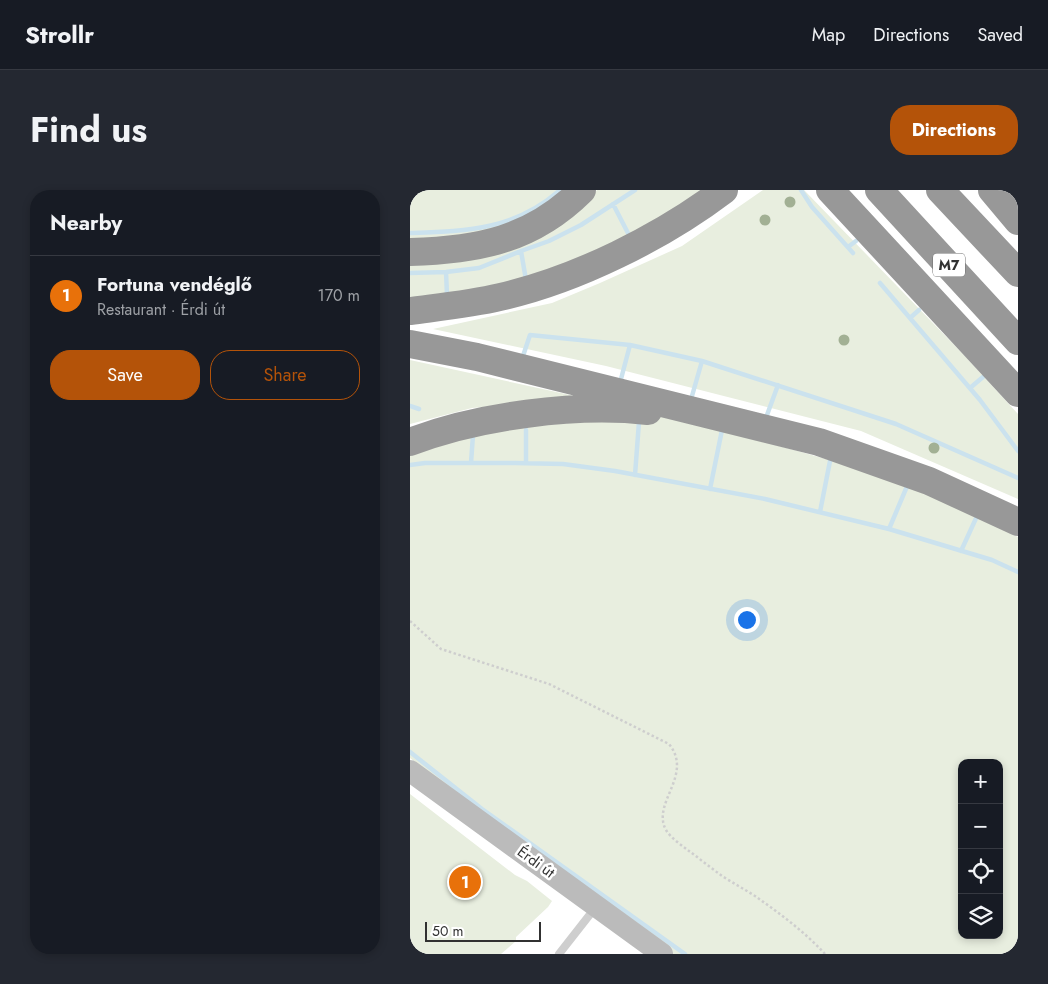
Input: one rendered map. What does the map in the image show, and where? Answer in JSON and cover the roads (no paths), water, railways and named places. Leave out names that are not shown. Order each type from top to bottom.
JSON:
[{"type":"highway","points":[[410,252],[465,248],[515,236],[566,206],[582,190]]},
{"type":"highway","points":[[410,311],[500,298],[561,279],[634,246],[698,210],[724,190]]},
{"type":"highway","points":[[830,190],[1018,393]]},
{"type":"highway","name":"M7","points":[[879,190],[1018,341]]},
{"type":"highway","points":[[940,190],[1018,273]]},
{"type":"highway","points":[[992,190],[1018,220]]},
{"type":"highway","points":[[410,344],[734,419],[819,442],[930,481],[1018,522]]},
{"type":"highway","points":[[410,442],[483,421],[558,411],[628,409],[734,419]]},
{"type":"main road","name":"Érdi út","points":[[410,770],[662,954]]},
{"type":"lane","points":[[559,954],[597,907]]},
{"type":"waterway","points":[[410,233],[471,229],[508,221],[543,203],[560,190]]},
{"type":"waterway","points":[[526,280],[521,251],[549,241],[581,225],[635,190]]},
{"type":"waterway","points":[[801,190],[812,207],[853,253]]},
{"type":"waterway","points":[[613,204],[630,237]]},
{"type":"waterway","points":[[848,247],[856,241]]},
{"type":"waterway","points":[[410,273],[446,272],[479,268],[521,251]]},
{"type":"waterway","points":[[446,272],[447,295]]},
{"type":"waterway","points":[[880,283],[980,400],[1018,451]]},
{"type":"waterway","points":[[910,318],[919,310]]},
{"type":"waterway","points":[[523,356],[530,335],[630,345],[702,361],[896,424],[1018,478]]},
{"type":"waterway","points":[[621,379],[630,345]]},
{"type":"waterway","points":[[692,396],[702,361]]},
{"type":"waterway","points":[[970,388],[983,377]]},
{"type":"waterway","points":[[767,415],[778,385]]},
{"type":"waterway","points":[[410,406],[419,409]]},
{"type":"waterway","points":[[635,475],[639,422]]},
{"type":"waterway","points":[[526,430],[526,463]]},
{"type":"waterway","points":[[710,489],[722,430]]},
{"type":"waterway","points":[[471,463],[473,435]]},
{"type":"waterway","points":[[820,512],[831,456]]},
{"type":"waterway","points":[[410,465],[425,463],[563,464],[615,471],[765,499],[889,529],[992,560],[1018,572]]},
{"type":"waterway","points":[[889,529],[908,484]]},
{"type":"waterway","points":[[961,551],[978,514]]},
{"type":"waterway","points":[[410,752],[482,809],[685,954]]},
{"type":"place","name":"Fortuna vendéglő","points":[[465,882]]}]
